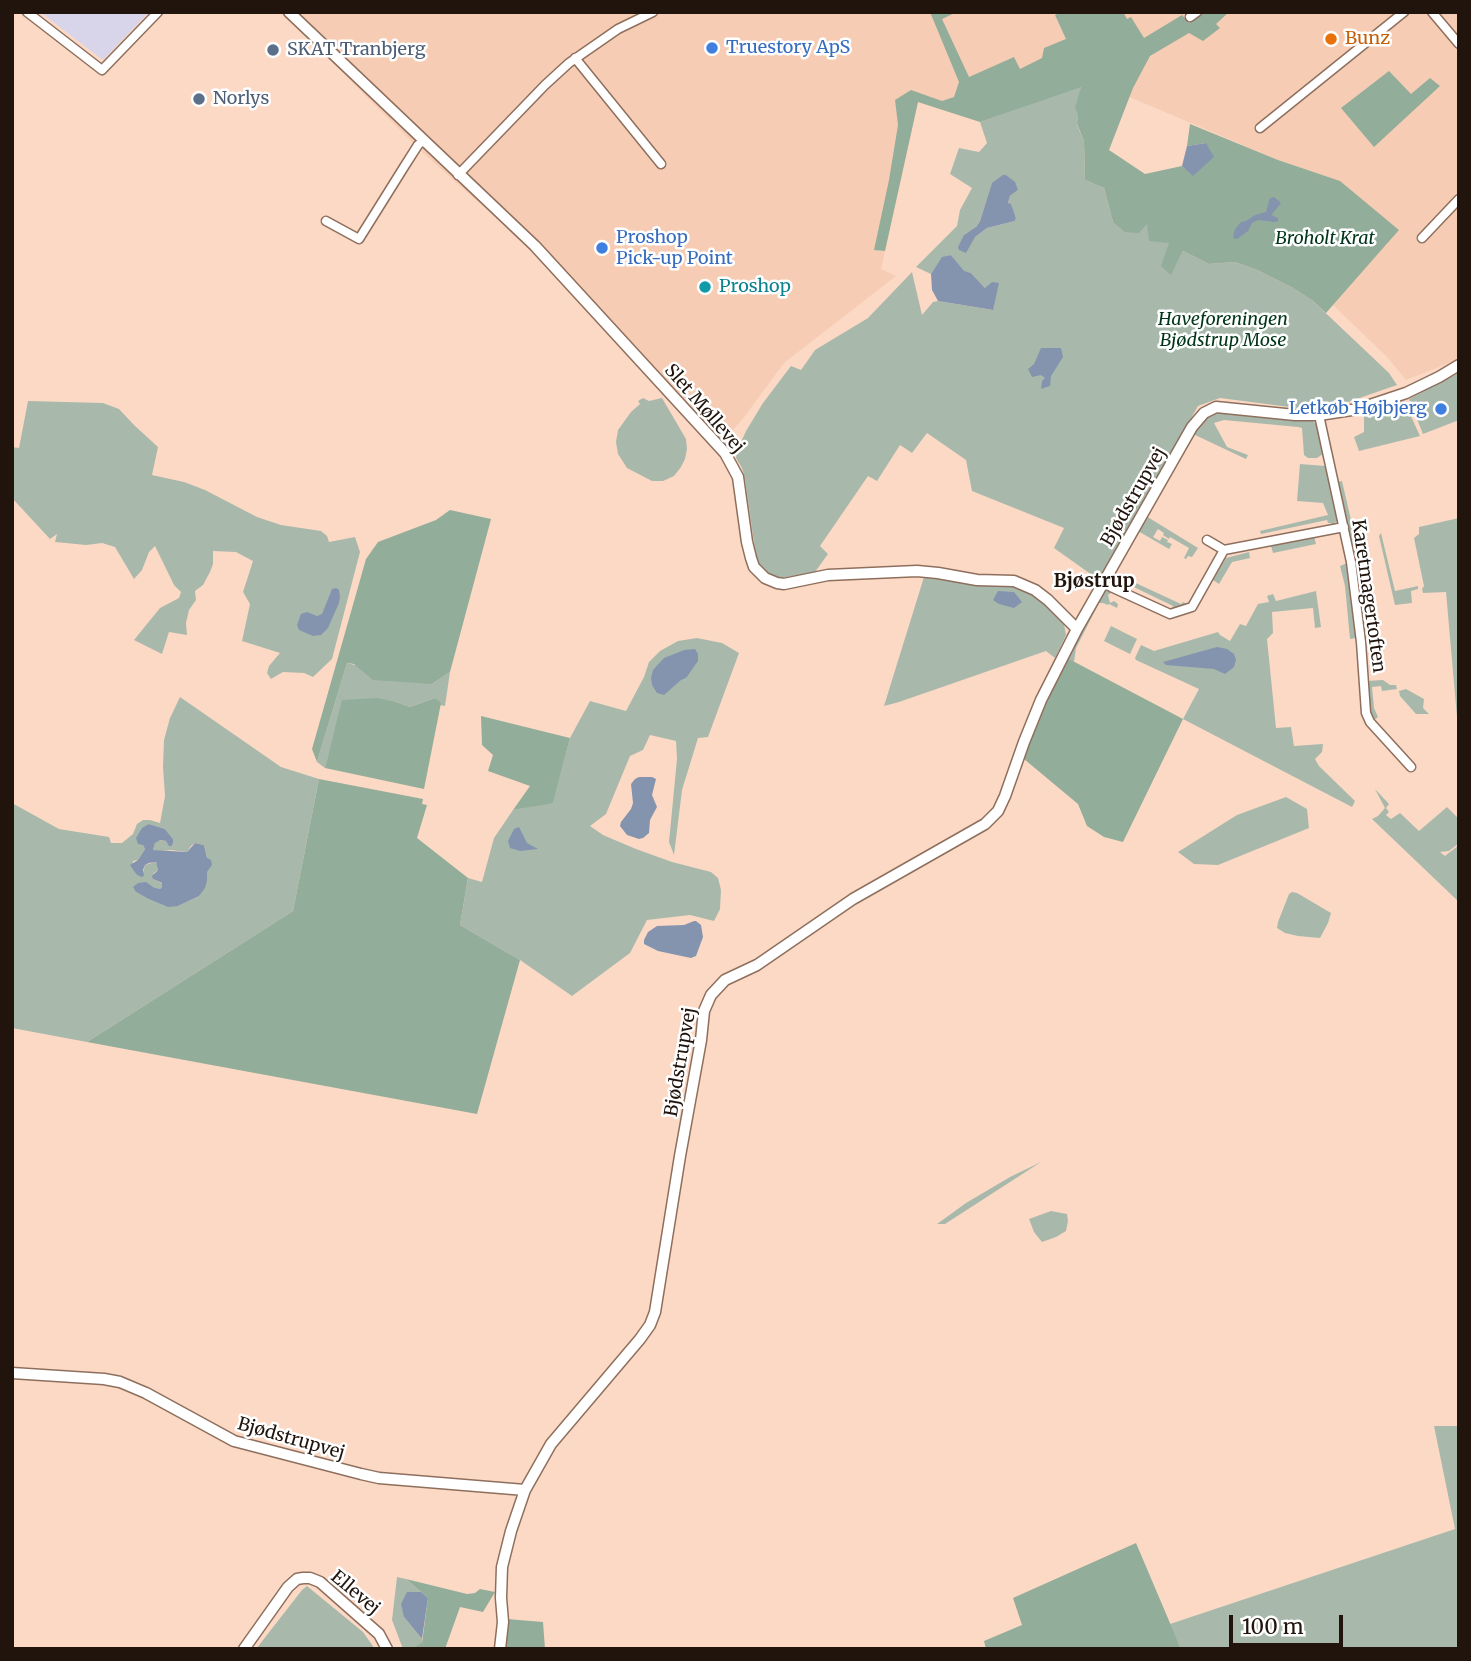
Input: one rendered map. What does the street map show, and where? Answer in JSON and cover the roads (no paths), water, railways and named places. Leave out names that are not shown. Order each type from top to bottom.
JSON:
[{"type":"street","points":[[27,12],[102,70],[158,12]]},
{"type":"street","name":"Slet Møllevej","points":[[289,12],[545,256],[725,453],[738,477],[741,489],[751,558],[754,567],[765,578],[783,584],[828,575],[917,571],[977,580],[1014,582],[1035,590],[1077,629]]},
{"type":"street","points":[[458,175],[545,85],[575,58],[618,29],[653,12]]},
{"type":"street","points":[[1260,128],[1404,12]]},
{"type":"street","points":[[1432,12],[1459,44]]},
{"type":"street","points":[[575,58],[661,164]]},
{"type":"street","points":[[326,221],[359,239],[423,141]]},
{"type":"street","points":[[1422,238],[1459,199]]},
{"type":"street","name":"Bjødstrupvej","points":[[12,1373],[120,1382],[146,1393],[234,1441],[361,1475],[525,1490],[551,1444],[640,1339],[655,1312],[704,1011],[711,995],[726,981],[767,959],[853,899],[967,835],[992,818],[1002,803],[1041,700],[1077,629],[1192,427],[1204,413],[1216,407],[1319,415],[1358,409],[1428,383],[1459,365]]},
{"type":"street","name":"Karetmagertoften","points":[[1319,415],[1351,562],[1358,610],[1366,713],[1370,722],[1411,767]]},
{"type":"street","points":[[1207,540],[1224,550],[1344,527]]},
{"type":"street","points":[[1111,587],[1170,614],[1192,607],[1224,550]]},
{"type":"street","points":[[500,1649],[503,1622],[502,1567],[525,1490]]},
{"type":"street","name":"Ellevej","points":[[244,1649],[288,1587],[297,1579],[310,1578],[320,1582],[379,1634],[387,1649]]},
{"type":"water","points":[[1206,143],[1214,157],[1193,176],[1182,166],[1187,146]]},
{"type":"water","points":[[1003,175],[1015,182],[1018,190],[1010,196],[1008,203],[1011,204],[1015,221],[987,228],[975,237],[966,253],[959,250],[964,235],[980,221],[992,183]]},
{"type":"water","points":[[1274,197],[1281,203],[1272,214],[1278,221],[1258,220],[1237,239],[1233,238],[1235,229],[1241,222],[1266,212],[1270,198]]},
{"type":"water","points":[[951,255],[964,271],[971,273],[985,288],[992,282],[999,283],[993,310],[938,301],[932,290],[931,274],[942,257]]},
{"type":"water","points":[[1041,348],[1061,348],[1063,357],[1051,376],[1050,386],[1041,389],[1045,378],[1041,375],[1032,377],[1028,369],[1034,364]]},
{"type":"water","points":[[332,589],[339,590],[339,603],[328,628],[321,635],[313,636],[299,630],[297,625],[301,614],[322,614]]},
{"type":"water","points":[[998,591],[1014,592],[1022,602],[1014,608],[999,604],[993,600]]},
{"type":"water","points":[[1217,647],[1227,649],[1234,654],[1236,660],[1234,667],[1225,674],[1214,669],[1166,665],[1163,662]]},
{"type":"water","points":[[695,649],[698,661],[686,678],[664,695],[657,693],[652,685],[653,670],[664,658],[684,650]]},
{"type":"water","points":[[639,777],[656,779],[652,795],[657,807],[650,820],[649,833],[639,839],[627,835],[620,826],[633,803],[631,784]]},
{"type":"water","points":[[149,824],[165,829],[173,839],[172,846],[160,840],[155,843],[153,850],[187,852],[195,843],[204,845],[212,865],[207,872],[205,888],[199,896],[178,906],[168,907],[136,892],[133,887],[138,883],[146,882],[160,889],[162,887],[162,883],[152,876],[158,870],[156,862],[145,865],[144,876],[141,877],[130,865],[138,860],[145,849],[138,844],[136,838],[142,828]]},
{"type":"water","points":[[519,827],[527,843],[538,849],[520,851],[510,848],[508,841],[514,829]]},
{"type":"water","points":[[694,921],[701,925],[703,937],[696,956],[691,958],[658,951],[644,944],[648,932],[657,926],[684,925]]},
{"type":"water","points":[[407,1592],[421,1592],[428,1598],[422,1639],[404,1617],[401,1604]]},
{"type":"place","name":"Bunz","points":[[1331,39]]},
{"type":"place","name":"Truestory ApS","points":[[712,48]]},
{"type":"place","name":"SKAT Tranbjerg","points":[[273,50]]},
{"type":"place","name":"Norlys","points":[[199,99]]},
{"type":"place","name":"Proshop Pick-up Point","points":[[602,248]]},
{"type":"place","name":"Proshop","points":[[705,287]]},
{"type":"place","name":"Letkøb Højbjerg","points":[[1441,409]]},
{"type":"district","name":"Bjøstrup","points":[[1094,582]]},
{"type":"park label","name":"Broholt Krat","points":[[1325,239]]},
{"type":"park label","name":"Haveforeningen Bjødstrup Mose","points":[[1223,330]]}]
